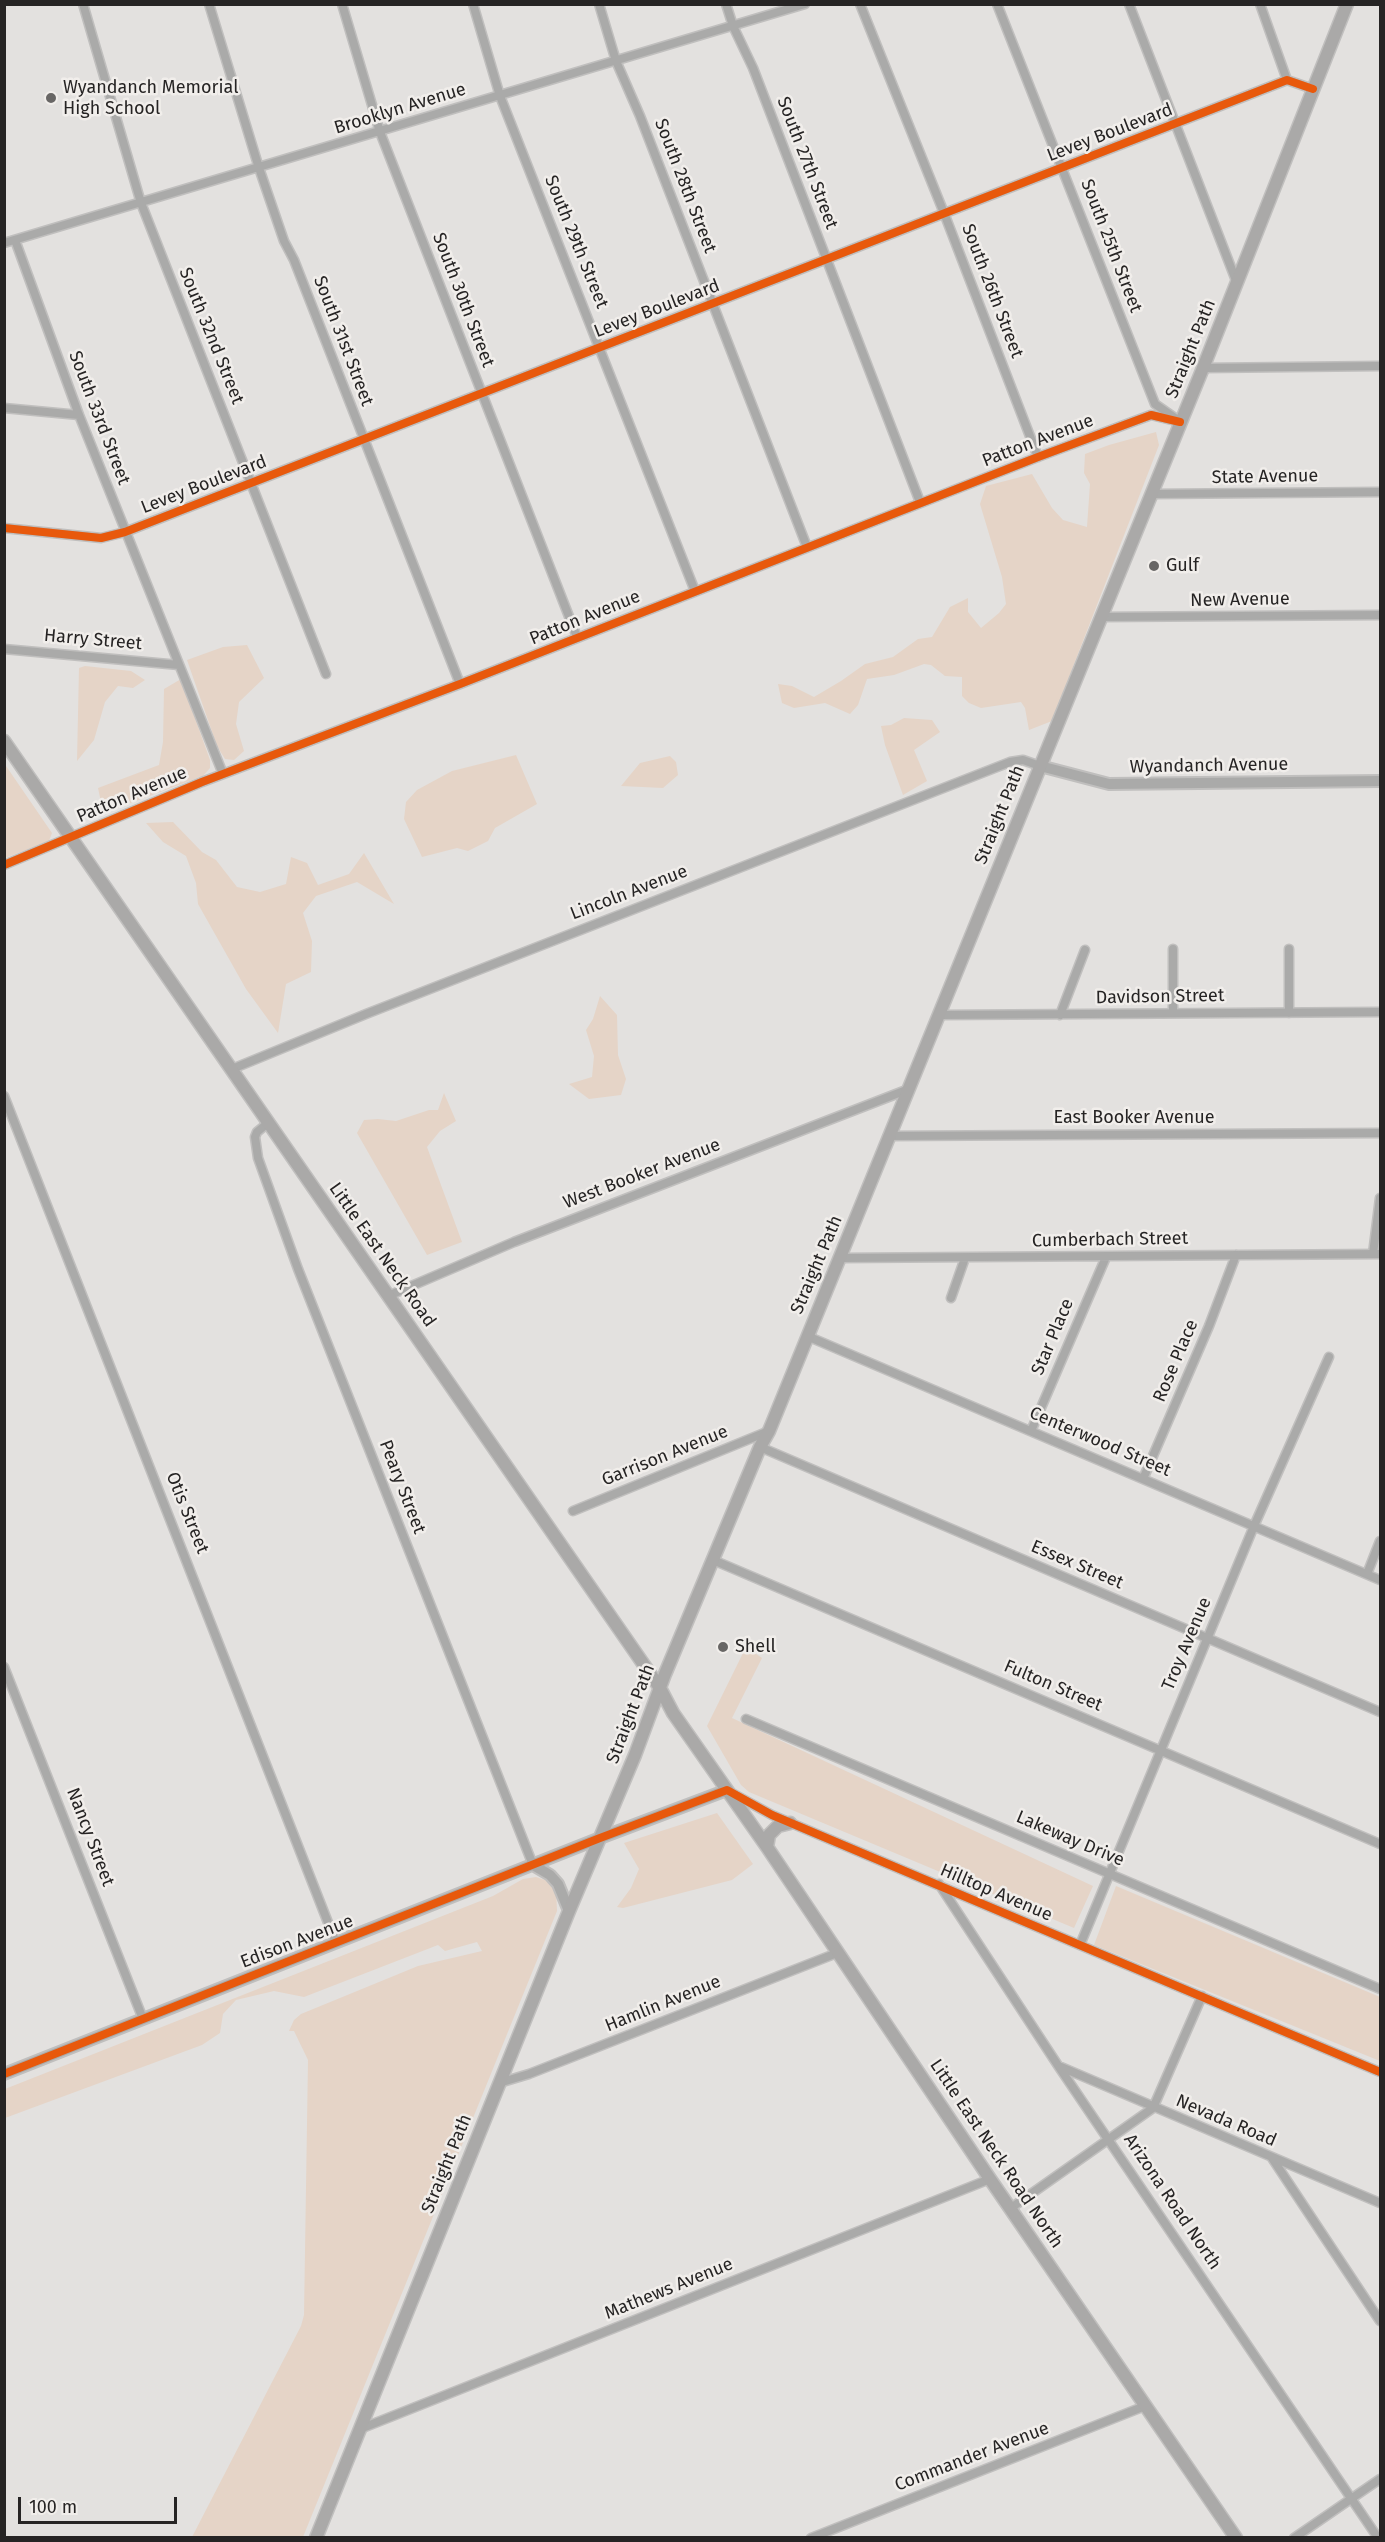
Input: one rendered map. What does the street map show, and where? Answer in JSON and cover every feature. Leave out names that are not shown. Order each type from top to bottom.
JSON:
[{"type":"main road","name":"Straight Path","points":[[316,2538],[660,1688],[760,1447],[769,1431],[1203,368],[1347,4]]},
{"type":"main road","name":"Little East Neck Road","points":[[4,741],[660,1688],[673,1713],[727,1790]]},
{"type":"main road","name":"Little East Neck Road North","points":[[727,1790],[1236,2538]]},
{"type":"main road","points":[[767,1847],[769,1835],[778,1826],[790,1823]]},
{"type":"street","name":"South 32nd Street","points":[[83,4],[141,203],[326,674]]},
{"type":"street","name":"South 31st Street","points":[[209,4],[259,168],[284,241],[294,260],[460,684]]},
{"type":"street","name":"South 30th Street","points":[[342,4],[380,132],[577,637]]},
{"type":"street","name":"South 29th Street","points":[[473,4],[500,96],[695,591]]},
{"type":"street","name":"South 28th Street","points":[[599,4],[616,61],[640,116],[807,547]]},
{"type":"street","name":"South 27th Street","points":[[726,4],[733,26],[753,68],[920,502]]},
{"type":"street","name":"Brooklyn Avenue","points":[[4,243],[805,4]]},
{"type":"street","name":"South 26th Street","points":[[860,4],[1038,457]]},
{"type":"street","name":"South 25th Street","points":[[998,4],[1155,404],[1180,422]]},
{"type":"street","points":[[1129,4],[1237,283]]},
{"type":"street","points":[[1260,4],[1287,80],[1313,89]]},
{"type":"street","name":"Levey Boulevard","points":[[4,528],[101,538],[126,532],[1287,80]]},
{"type":"street","name":"South 33rd Street","points":[[15,240],[80,415],[223,774]]},
{"type":"street","points":[[1203,368],[1380,366]]},
{"type":"street","points":[[4,408],[80,415]]},
{"type":"street","name":"Patton Avenue","points":[[4,865],[223,774],[460,684],[1038,457],[1151,415],[1180,422]]},
{"type":"street","name":"State Avenue","points":[[1150,494],[1380,492]]},
{"type":"street","name":"New Avenue","points":[[1100,617],[1380,615]]},
{"type":"street","name":"Harry Street","points":[[4,649],[179,665]]},
{"type":"street","name":"Lincoln Avenue","points":[[232,1069],[377,1009],[1010,762],[1023,760],[1040,766]]},
{"type":"street","name":"Wyandanch Avenue","points":[[1040,766],[1108,784],[1380,781]]},
{"type":"street","points":[[1173,949],[1173,1013]]},
{"type":"street","points":[[1289,949],[1289,1013]]},
{"type":"street","points":[[1060,1015],[1085,950]]},
{"type":"street","name":"Davidson Street","points":[[939,1015],[1380,1012]]},
{"type":"street","name":"West Booker Avenue","points":[[388,1296],[525,1238],[909,1089]]},
{"type":"street","name":"Otis Street","points":[[4,1096],[336,1943]]},
{"type":"street","name":"Peary Street","points":[[268,1123],[257,1132],[254,1144],[262,1169],[298,1269],[533,1865]]},
{"type":"street","name":"East Booker Avenue","points":[[888,1137],[1380,1133]]},
{"type":"street","points":[[1377,1254],[1380,1198]]},
{"type":"street","name":"Cumberbach Street","points":[[839,1258],[1377,1254]]},
{"type":"street","name":"Rose Place","points":[[1143,1479],[1209,1326],[1236,1255]]},
{"type":"street","points":[[951,1298],[965,1257]]},
{"type":"street","name":"Star Place","points":[[1031,1431],[1106,1257]]},
{"type":"street","name":"Centerwood Street","points":[[807,1336],[1380,1580]]},
{"type":"street","name":"Troy Avenue","points":[[1080,1945],[1159,1750],[1329,1357]]},
{"type":"street","name":"Garrison Avenue","points":[[573,1511],[769,1431]]},
{"type":"street","name":"Essex Street","points":[[760,1447],[1380,1712]]},
{"type":"street","points":[[1367,1574],[1380,1541]]},
{"type":"street","name":"Fulton Street","points":[[713,1560],[1380,1844]]},
{"type":"street","name":"Nancy Street","points":[[4,1666],[143,2019]]},
{"type":"street","name":"Lakeway Drive","points":[[746,1719],[1380,1989]]},
{"type":"street","points":[[600,1838],[727,1790]]},
{"type":"street","name":"Hilltop Avenue","points":[[727,1790],[790,1823],[1380,2072]]},
{"type":"street","name":"Edison Avenue","points":[[4,2074],[600,1838]]},
{"type":"street","points":[[533,1865],[558,1884],[569,1911]]},
{"type":"street","name":"Arizona Road North","points":[[939,1884],[1059,2067],[1378,2538]]},
{"type":"street","name":"Hamlin Avenue","points":[[500,2083],[530,2074],[837,1953]]},
{"type":"street","points":[[1011,2208],[1153,2108],[1202,1996]]},
{"type":"street","name":"Nevada Road","points":[[1059,2067],[1380,2203]]},
{"type":"street","points":[[1272,2157],[1380,2321]]},
{"type":"street","name":"Mathews Avenue","points":[[360,2429],[990,2179]]},
{"type":"street","name":"Commander Avenue","points":[[811,2538],[1145,2406]]},
{"type":"street","points":[[1294,2538],[1380,2479]]},
{"type":"shaded area","points":[[1156,432],[1159,445],[1052,721],[1029,730],[1025,708],[1021,702],[981,708],[969,703],[962,696],[962,677],[945,676],[931,665],[924,664],[894,675],[867,679],[858,705],[850,714],[825,703],[794,708],[782,703],[778,684],[792,686],[814,697],[865,664],[893,657],[918,639],[932,637],[950,607],[968,598],[968,612],[981,628],[1006,604],[1002,577],[980,504],[986,486],[1032,474],[1052,508],[1063,520],[1087,527],[1090,484],[1084,473],[1085,454]]},
{"type":"shaded area","points":[[247,645],[264,678],[239,702],[236,724],[244,751],[234,760],[225,759],[217,746],[187,660],[223,647]]},
{"type":"shaded area","points":[[85,666],[131,671],[145,680],[133,688],[118,686],[105,702],[94,740],[77,761],[79,668]]},
{"type":"shaded area","points":[[181,679],[210,760],[210,768],[203,776],[109,811],[101,802],[98,788],[159,765],[163,742],[164,689]]},
{"type":"shaded area","points":[[904,718],[932,720],[940,732],[914,750],[927,781],[903,795],[885,745],[881,726],[891,725]]},
{"type":"shaded area","points":[[516,755],[537,804],[495,828],[488,841],[468,851],[457,848],[422,857],[404,819],[406,802],[417,790],[452,771]]},
{"type":"shaded area","points":[[670,756],[676,762],[678,775],[663,788],[621,786],[640,763]]},
{"type":"shaded area","points":[[4,763],[52,833],[49,841],[5,858]]},
{"type":"shaded area","points":[[173,822],[202,852],[216,860],[237,887],[260,892],[286,884],[291,857],[307,863],[318,885],[349,874],[364,853],[394,904],[357,882],[316,896],[303,913],[312,941],[311,972],[286,984],[278,1033],[246,989],[198,904],[196,883],[186,856],[163,842],[146,823]]},
{"type":"shaded area","points":[[600,996],[617,1015],[618,1055],[626,1079],[621,1095],[589,1099],[569,1084],[592,1077],[594,1056],[586,1030],[593,1019]]},
{"type":"shaded area","points":[[444,1093],[456,1121],[440,1131],[427,1147],[462,1242],[427,1255],[357,1133],[364,1120],[396,1121],[429,1110],[438,1110]]},
{"type":"shaded area","points":[[746,1647],[762,1658],[732,1718],[1093,1886],[1074,1928],[749,1792],[741,1785],[707,1726]]},
{"type":"shaded area","points":[[717,1813],[753,1864],[732,1880],[623,1908],[617,1907],[631,1888],[639,1869],[624,1843]]},
{"type":"shaded area","points":[[536,1877],[548,1881],[556,1889],[557,1911],[303,2537],[192,2537],[301,2326],[304,2315],[308,2060],[294,2031],[289,2031],[294,2020],[301,2014],[418,1966],[482,1951],[477,1942],[445,1951],[438,1945],[304,1997],[274,1991],[236,2000],[223,2014],[220,2033],[202,2045],[5,2118],[5,2089],[493,1896],[523,1879]]},
{"type":"shaded area","points":[[1116,1886],[1380,1997],[1380,2061],[1094,1945]]},
{"type":"cycle path","points":[[4,528],[101,538],[125,532],[1287,80],[1313,89]]},
{"type":"cycle path","points":[[4,865],[202,782],[460,684],[1038,457],[1151,415],[1180,422]]},
{"type":"cycle path","points":[[4,2074],[727,1790],[772,1815],[1380,2072]]},
{"type":"place","name":"Wyandanch Memorial High School","points":[[51,98]]},
{"type":"place","name":"Gulf","points":[[1154,566]]},
{"type":"place","name":"Shell","points":[[723,1647]]}]
